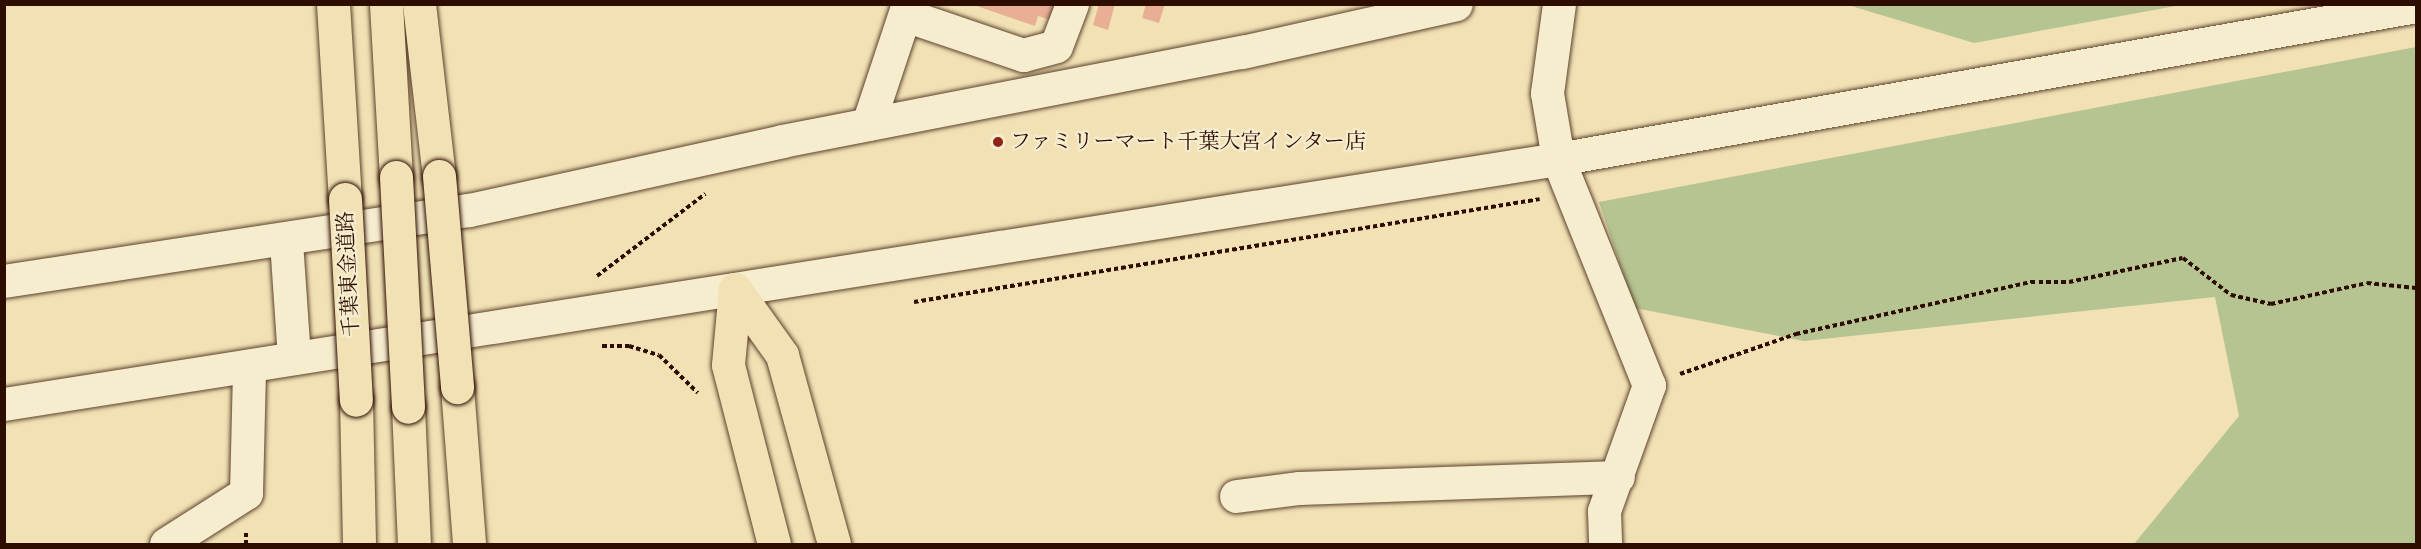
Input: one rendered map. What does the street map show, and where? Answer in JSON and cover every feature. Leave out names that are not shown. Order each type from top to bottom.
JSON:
[{"type":"highway","name":"千葉東金道路","points":[[333,4],[356,400],[359,544]]},
{"type":"highway","points":[[386,4],[414,544]]},
{"type":"highway","points":[[419,4],[439,176],[469,544]]},
{"type":"highway","points":[[735,289],[728,365],[774,544]]},
{"type":"highway","points":[[735,289],[782,355],[834,544]]},
{"type":"street","points":[[868,124],[907,10],[1023,55],[1056,46],[1072,4]]},
{"type":"street","points":[[1559,4],[1546,93],[1558,159],[1649,385],[1604,511],[1605,544]]},
{"type":"street","points":[[4,280],[286,241],[469,210],[868,124],[1444,6]]},
{"type":"street","points":[[4,404],[1558,159],[2416,6]]},
{"type":"street","points":[[286,241],[294,358]]},
{"type":"street","points":[[166,544],[246,493],[249,366]]},
{"type":"street","points":[[1236,496],[1299,488],[1618,477]]},
{"type":"path","points":[[565,316],[601,271],[708,192]]},
{"type":"path","points":[[914,302],[1540,199]]},
{"type":"path","points":[[1649,385],[1796,334],[2031,282],[2069,282],[2183,258],[2231,295],[2271,304],[2367,283],[2416,288]]},
{"type":"green space","points":[[1848,4],[2181,5],[1974,43]]},
{"type":"green space","points":[[2416,47],[2416,544],[2134,544],[2239,416],[2215,297],[1804,341],[1635,308],[1599,202]]},
{"type":"building","points":[[971,4],[1056,4],[1051,20],[1038,16],[1035,26]]},
{"type":"building","points":[[1099,4],[1115,4],[1108,30],[1093,25]]},
{"type":"building","points":[[1146,4],[1165,4],[1159,23],[1142,18]]},
{"type":"place","name":"ファミリーマート千葉大宮インター店","points":[[998,142]]}]
